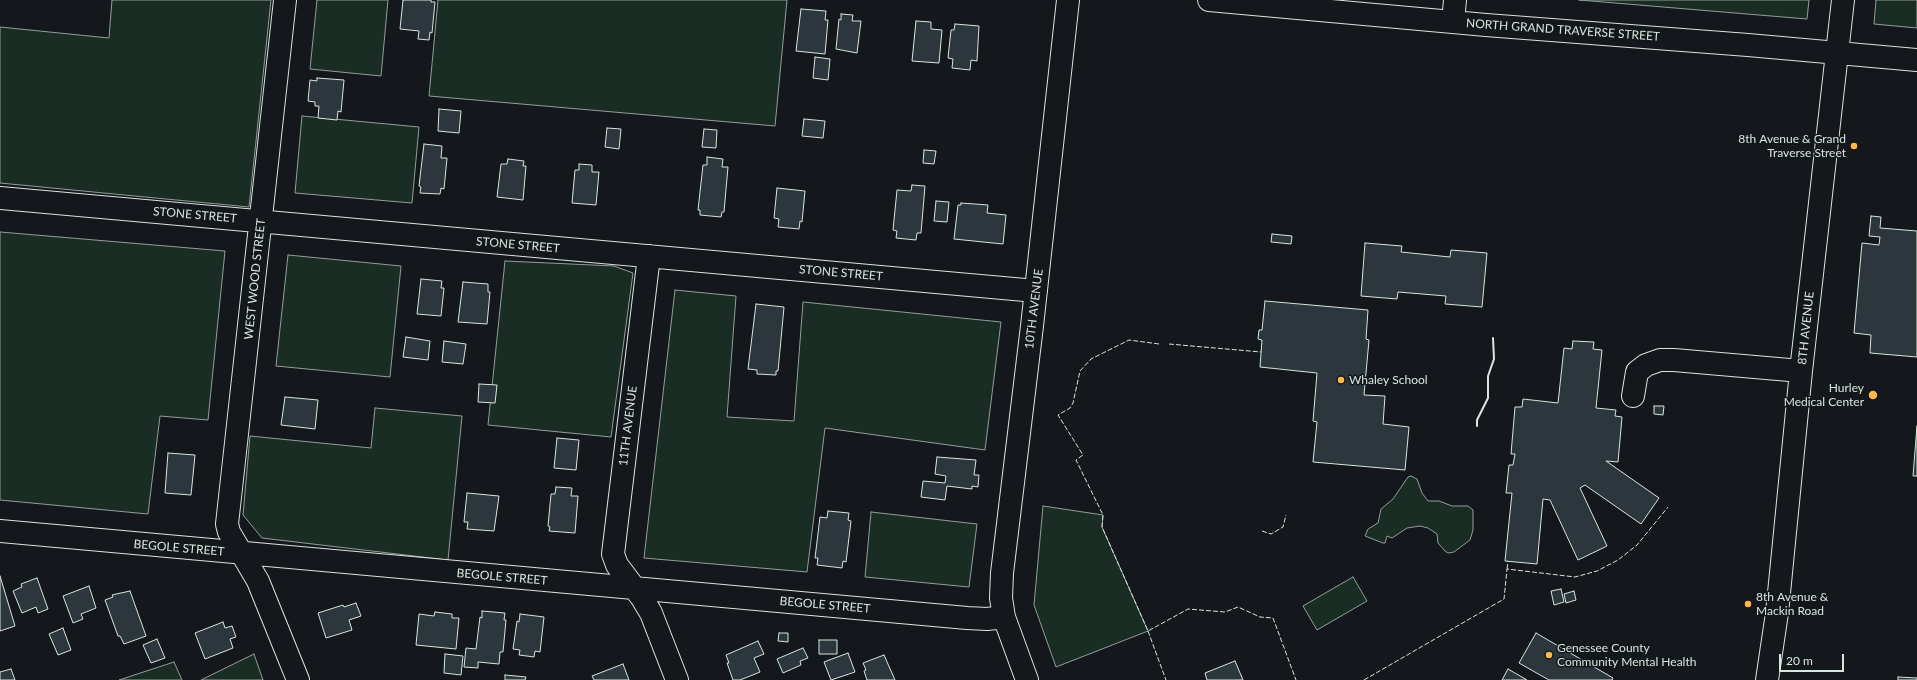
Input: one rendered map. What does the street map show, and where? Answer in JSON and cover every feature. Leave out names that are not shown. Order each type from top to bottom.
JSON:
[{"type":"street","name":"WEST WOOD STREET","points":[[285,0],[227,519],[229,532],[258,581],[298,680]]},
{"type":"street","name":"10TH AVENUE","points":[[1027,680],[1004,617],[1001,586],[1004,550],[1036,291],[1068,0]]},
{"type":"street","name":"NORTH GRAND TRAVERSE STREET","points":[[1209,0],[1453,22],[1837,52],[1917,60]]},
{"type":"street","points":[[1453,22],[1455,0]]},
{"type":"street","name":"8TH AVENUE","points":[[1767,680],[1777,613],[1801,371],[1843,0]]},
{"type":"street","name":"STONE STREET","points":[[0,198],[1036,291]]},
{"type":"street","name":"11TH AVENUE","points":[[649,256],[613,549],[617,565],[651,613],[678,680]]},
{"type":"street","points":[[1633,396],[1637,372],[1646,365],[1660,360],[1801,371]]},
{"type":"street","name":"BEGOLE STREET","points":[[0,531],[967,618],[987,619],[1004,617]]},
{"type":"green space","points":[[112,0],[271,0],[249,207],[0,183],[0,27],[109,38]]},
{"type":"green space","points":[[317,0],[388,0],[381,76],[310,69]]},
{"type":"green space","points":[[438,0],[787,0],[775,126],[429,96]]},
{"type":"green space","points":[[1579,0],[1809,0],[1807,19]]},
{"type":"green space","points":[[1876,0],[1917,0],[1917,28],[1874,24]]},
{"type":"green space","points":[[302,116],[419,127],[412,203],[295,193]]},
{"type":"green space","points":[[0,232],[225,251],[208,420],[160,416],[148,514],[0,500]]},
{"type":"green space","points":[[288,255],[401,266],[390,377],[276,366]]},
{"type":"green space","points":[[505,261],[614,266],[633,273],[611,437],[488,425]]},
{"type":"green space","points":[[675,290],[736,296],[727,417],[794,421],[803,302],[1001,322],[985,450],[825,428],[807,572],[644,558]]},
{"type":"green space","points":[[375,408],[462,416],[448,560],[262,538],[243,515],[250,436],[371,448]]},
{"type":"green space","points":[[1411,476],[1417,479],[1422,493],[1428,501],[1439,501],[1452,506],[1468,506],[1473,510],[1473,530],[1470,540],[1454,552],[1448,553],[1445,551],[1438,543],[1437,534],[1428,528],[1420,526],[1407,528],[1392,538],[1387,536],[1385,543],[1365,536],[1368,529],[1378,523],[1381,509],[1393,499],[1408,477]]},
{"type":"green space","points":[[1043,506],[1103,515],[1102,527],[1148,631],[1056,667],[1034,605]]},
{"type":"green space","points":[[871,512],[977,524],[969,587],[865,577]]},
{"type":"green space","points":[[1353,577],[1367,601],[1317,630],[1303,606]]},
{"type":"green space","points":[[254,654],[263,680],[201,680]]},
{"type":"green space","points":[[174,662],[182,680],[119,680]]},
{"type":"building","points":[[403,0],[431,0],[431,2],[435,2],[432,33],[430,32],[429,40],[418,39],[419,31],[400,29]]},
{"type":"building","points":[[801,9],[826,11],[825,20],[828,20],[825,54],[796,51]]},
{"type":"building","points":[[841,14],[853,15],[852,21],[861,21],[857,53],[836,49],[839,19],[841,20]]},
{"type":"building","points":[[916,21],[931,22],[931,29],[942,30],[939,63],[912,61]]},
{"type":"building","points":[[955,24],[979,26],[977,61],[971,60],[970,70],[952,68],[953,59],[948,58],[951,30],[954,30]]},
{"type":"building","points":[[815,57],[830,59],[828,80],[813,78]]},
{"type":"building","points":[[317,78],[344,80],[341,112],[338,111],[337,120],[318,118],[319,106],[315,106],[315,102],[308,101],[310,80],[317,81]]},
{"type":"building","points":[[439,109],[461,111],[459,133],[438,131]]},
{"type":"building","points":[[804,119],[825,121],[823,138],[802,136]]},
{"type":"building","points":[[607,128],[621,129],[619,149],[605,147]]},
{"type":"building","points":[[704,129],[717,130],[716,148],[702,147]]},
{"type":"building","points":[[424,144],[442,146],[441,158],[447,158],[444,189],[441,188],[440,194],[420,193],[421,187],[419,186]]},
{"type":"building","points":[[924,150],[936,151],[934,164],[923,163]]},
{"type":"building","points":[[707,157],[723,159],[722,167],[728,167],[724,212],[722,212],[721,217],[700,215],[700,210],[698,210],[703,165],[707,165]]},
{"type":"building","points":[[508,159],[524,161],[523,166],[526,166],[523,200],[497,197],[501,164],[507,164]]},
{"type":"building","points":[[579,164],[592,165],[592,172],[599,172],[596,205],[572,203],[575,170],[579,170]]},
{"type":"building","points":[[912,185],[925,186],[921,233],[917,233],[916,240],[896,238],[897,231],[893,230],[897,190],[911,191]]},
{"type":"building","points":[[777,188],[805,191],[802,222],[800,221],[799,229],[778,227],[779,219],[774,218]]},
{"type":"building","points":[[936,201],[949,202],[947,222],[934,221]]},
{"type":"building","points":[[961,203],[988,205],[987,213],[1006,215],[1003,244],[954,239],[958,205],[961,205]]},
{"type":"building","points":[[1871,216],[1881,217],[1880,228],[1917,231],[1917,357],[1870,353],[1871,335],[1854,333],[1862,243],[1879,245],[1880,237],[1869,236]]},
{"type":"building","points":[[1272,234],[1292,236],[1291,244],[1271,242]]},
{"type":"building","points":[[1365,243],[1402,246],[1401,252],[1450,257],[1451,250],[1487,253],[1482,307],[1445,304],[1446,296],[1398,292],[1397,299],[1361,296]]},
{"type":"building","points":[[421,279],[442,281],[441,288],[444,288],[441,316],[417,314]]},
{"type":"building","points":[[463,282],[488,284],[488,292],[490,292],[487,324],[458,322]]},
{"type":"building","name":"Whaley School","points":[[1265,301],[1368,310],[1366,339],[1369,340],[1364,395],[1385,396],[1383,424],[1409,427],[1405,470],[1313,462],[1317,422],[1313,421],[1317,373],[1260,367],[1262,340],[1258,339],[1259,330],[1262,330]]},
{"type":"building","points":[[756,304],[784,307],[778,371],[776,371],[776,375],[757,374],[757,370],[748,369]]},
{"type":"building","points":[[406,337],[430,341],[428,360],[403,357]]},
{"type":"building","points":[[444,341],[466,344],[463,364],[442,362]]},
{"type":"building","points":[[1573,341],[1594,342],[1593,349],[1602,350],[1596,408],[1616,410],[1615,416],[1622,417],[1618,462],[1606,461],[1659,498],[1641,524],[1585,485],[1580,488],[1607,546],[1578,560],[1550,500],[1543,499],[1537,564],[1505,561],[1512,493],[1506,493],[1509,465],[1513,465],[1515,454],[1511,454],[1515,407],[1522,407],[1523,399],[1558,403],[1564,348],[1572,349]]},
{"type":"building","points":[[479,384],[497,385],[495,403],[478,402]]},
{"type":"building","points":[[285,397],[318,400],[315,429],[281,425]]},
{"type":"building","points":[[1654,406],[1664,406],[1663,415],[1654,414]]},
{"type":"building","points":[[1917,426],[1917,476],[1913,476]]},
{"type":"building","points":[[557,438],[579,440],[576,470],[554,468]]},
{"type":"building","points":[[168,453],[195,455],[191,495],[165,493]]},
{"type":"building","points":[[937,457],[976,460],[974,475],[979,475],[978,487],[972,486],[972,489],[947,486],[945,500],[921,497],[923,481],[945,483],[946,476],[935,474]]},
{"type":"building","points":[[556,487],[572,488],[571,496],[578,496],[575,533],[549,531],[550,527],[548,526],[551,494],[555,494]]},
{"type":"building","points":[[467,493],[499,496],[494,531],[467,529],[468,522],[464,522]]},
{"type":"building","points":[[828,511],[849,513],[848,520],[851,521],[846,562],[843,561],[842,568],[817,565],[818,558],[815,558],[820,517],[827,518]]},
{"type":"building","points":[[0,576],[15,626],[0,631]]},
{"type":"building","points":[[37,578],[48,609],[38,613],[36,607],[22,613],[13,591],[22,587],[21,584]]},
{"type":"building","points":[[89,586],[96,608],[81,614],[83,619],[73,623],[63,596]]},
{"type":"building","points":[[1561,589],[1564,602],[1554,605],[1551,591]]},
{"type":"building","points":[[130,591],[146,636],[124,644],[120,636],[118,636],[105,600],[113,597],[112,595]]},
{"type":"building","points":[[1574,591],[1576,600],[1566,603],[1564,594]]},
{"type":"building","points":[[356,603],[361,616],[349,620],[352,630],[326,638],[318,613],[343,605],[344,607]]},
{"type":"building","points":[[482,611],[505,613],[504,620],[506,620],[503,652],[500,652],[499,664],[478,662],[478,668],[464,667],[466,648],[476,649]]},
{"type":"building","points":[[435,612],[452,614],[452,618],[459,618],[456,649],[416,645],[419,614],[434,616]]},
{"type":"building","points":[[520,614],[544,617],[540,652],[535,651],[534,657],[519,655],[520,650],[513,649],[517,621],[519,622]]},
{"type":"building","points":[[223,622],[225,628],[232,626],[236,637],[230,639],[233,648],[205,659],[195,633]]},
{"type":"building","points":[[63,628],[71,650],[58,655],[49,634]]},
{"type":"building","points":[[779,633],[788,633],[788,642],[778,641]]},
{"type":"building","name":"Genessee County Community Mental Health","points":[[1536,633],[1613,678],[1612,680],[1549,680],[1519,663]]},
{"type":"building","points":[[157,639],[165,658],[151,663],[143,645]]},
{"type":"building","points":[[819,640],[837,640],[837,654],[819,654]]},
{"type":"building","points":[[758,641],[764,654],[754,658],[760,672],[740,680],[733,680],[726,655]]},
{"type":"building","points":[[803,648],[808,658],[800,661],[801,665],[783,673],[777,659]]},
{"type":"building","points":[[848,653],[855,672],[831,680],[824,662]]},
{"type":"building","points":[[445,654],[463,656],[461,675],[444,673]]},
{"type":"building","points":[[884,655],[895,680],[867,680],[864,671],[866,670],[863,663]]},
{"type":"building","points":[[1235,661],[1243,680],[1207,680],[1205,673]]},
{"type":"building","points":[[623,664],[629,680],[594,680],[592,676]]},
{"type":"building","points":[[11,669],[15,680],[0,680],[0,672]]},
{"type":"building","name":"Genessee County Community Mental Health","points":[[1508,669],[1527,680],[1502,680]]},
{"type":"building","points":[[505,675],[526,677],[525,680],[505,680]]},
{"type":"building","points":[[1898,677],[1917,678],[1917,680],[1898,680]]},
{"type":"fence","points":[[1159,344],[1129,340],[1091,359],[1080,371],[1073,403],[1070,408],[1058,415],[1083,455],[1076,460],[1103,515],[1102,527],[1148,631],[1188,609],[1225,612],[1238,607],[1260,617],[1273,618],[1296,680]]},
{"type":"fence","points":[[1169,344],[1261,352]]},
{"type":"fence","points":[[1364,680],[1504,599],[1507,569],[1575,577],[1597,571],[1618,560],[1637,545],[1668,507]]},
{"type":"fence","points":[[1262,531],[1271,534],[1283,527],[1286,515]]},
{"type":"fence","points":[[1507,569],[1508,561]]},
{"type":"fence","points":[[1148,631],[1166,680]]},
{"type":"wall","points":[[1477,426],[1477,420],[1488,398],[1488,376],[1494,359],[1493,338]]},
{"type":"place","name":"8th Avenue & Grand Traverse Street","points":[[1854,146]]},
{"type":"place","name":"Whaley School","points":[[1341,380]]},
{"type":"place","name":"Hurley Medical Center","points":[[1873,395]]},
{"type":"place","name":"8th Avenue & Mackin Road","points":[[1748,604]]},
{"type":"place","name":"Genessee County Community Mental Health","points":[[1549,655]]}]
